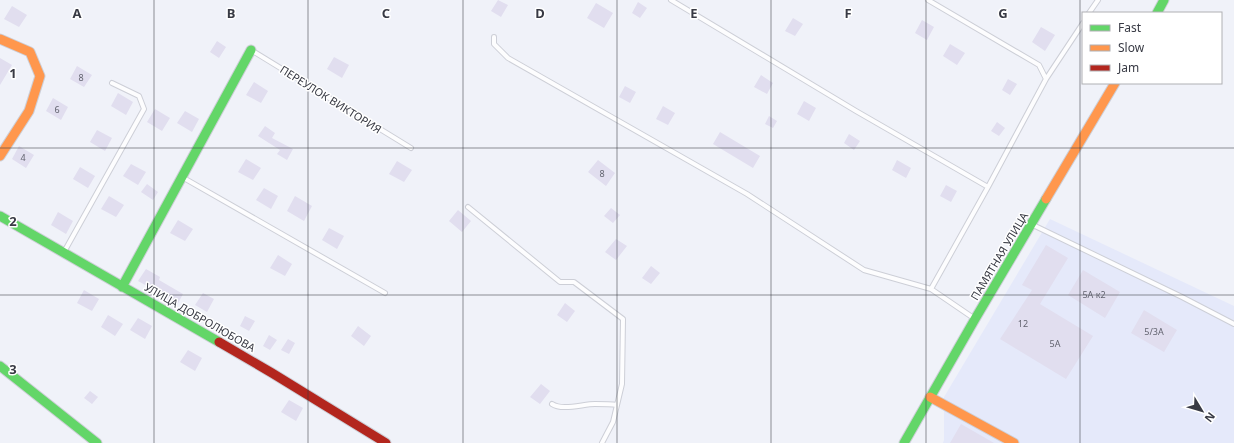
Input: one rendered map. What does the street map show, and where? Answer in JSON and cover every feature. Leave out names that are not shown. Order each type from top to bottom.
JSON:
[{"type":"street","points":[[1158,12],[1164,0]]},
{"type":"street","points":[[0,39],[30,52],[40,76],[29,111],[0,156]]},
{"type":"street","points":[[122,287],[251,50]]},
{"type":"street","name":"ПАМЯТНАЯ УЛИЦА","points":[[904,443],[975,319],[1115,84]]},
{"type":"street","name":"УЛИЦА ДОБРОЛЮБОВА","points":[[0,216],[272,373],[386,443]]},
{"type":"street","points":[[0,366],[97,443]]},
{"type":"street","points":[[930,397],[1014,443]]},
{"type":"lane","points":[[671,0],[849,107],[988,186]]},
{"type":"lane","points":[[928,0],[1038,65],[1046,79]]},
{"type":"lane","points":[[1090,12],[1098,0]]},
{"type":"lane","points":[[931,289],[1046,79],[1082,24]]},
{"type":"lane","points":[[494,37],[494,44],[508,58],[747,194],[864,270],[931,289],[975,319]]},
{"type":"lane","name":"ПЕРЕУЛОК ВИКТОРИЯ","points":[[251,50],[411,148]]},
{"type":"lane","points":[[64,252],[144,109],[139,96],[112,83]]},
{"type":"lane","points":[[182,176],[385,293]]},
{"type":"lane","points":[[468,207],[560,282],[574,282],[623,319],[622,384],[613,422],[602,443]]},
{"type":"lane","points":[[1032,224],[1234,324]]},
{"type":"lane","points":[[552,404],[556,407],[617,404]]},
{"type":"shaded area","points":[[1050,219],[1234,306],[1234,443],[943,443],[944,397]]},
{"type":"building","points":[[498,0],[508,5],[501,17],[491,11]]},
{"type":"building","points":[[638,2],[647,8],[640,18],[632,13]]},
{"type":"building","points":[[596,3],[613,13],[604,28],[587,18]]},
{"type":"building","points":[[12,6],[27,15],[19,27],[4,19]]},
{"type":"building","points":[[793,18],[803,24],[795,36],[785,31]]},
{"type":"building","points":[[922,20],[934,27],[927,40],[915,33]]},
{"type":"building","points":[[1041,27],[1055,35],[1045,51],[1032,42]]},
{"type":"building","points":[[217,41],[226,47],[219,58],[210,52]]},
{"type":"building","points":[[950,44],[965,53],[957,65],[943,56]]},
{"type":"building","points":[[334,57],[349,65],[342,78],[327,69]]},
{"type":"building","points":[[0,58],[12,65],[0,85]]},
{"type":"building","points":[[77,66],[92,75],[84,87],[70,79]]},
{"type":"building","points":[[761,75],[773,83],[767,94],[754,87]]},
{"type":"building","points":[[1008,79],[1017,84],[1010,95],[1002,90]]},
{"type":"building","points":[[254,82],[268,91],[261,103],[246,95]]},
{"type":"building","points":[[625,86],[636,92],[630,103],[619,97]]},
{"type":"building","points":[[118,93],[133,102],[126,115],[111,106]]},
{"type":"building","points":[[53,98],[68,107],[61,120],[46,111]]},
{"type":"building","points":[[804,101],[816,108],[809,121],[797,114]]},
{"type":"building","points":[[663,106],[675,113],[668,125],[656,119]]},
{"type":"building","points":[[155,109],[170,118],[162,131],[147,122]]},
{"type":"building","points":[[185,111],[199,119],[192,132],[177,123]]},
{"type":"building","points":[[769,116],[777,121],[773,128],[765,124]]},
{"type":"building","points":[[997,122],[1005,128],[999,136],[991,131]]},
{"type":"building","points":[[265,126],[275,133],[272,138],[293,149],[287,160],[277,154],[280,150],[258,136]]},
{"type":"building","points":[[97,130],[112,138],[105,151],[90,142]]},
{"type":"building","points":[[720,132],[760,156],[753,168],[713,144]]},
{"type":"building","points":[[849,134],[860,141],[854,150],[844,143]]},
{"type":"building","points":[[19,146],[34,155],[26,168],[12,159]]},
{"type":"building","points":[[246,159],[261,168],[253,180],[238,172]]},
{"type":"building","points":[[598,160],[615,173],[606,186],[588,172]]},
{"type":"building","points":[[897,160],[911,168],[906,178],[892,170]]},
{"type":"building","points":[[397,161],[412,170],[404,182],[389,174]]},
{"type":"building","points":[[131,164],[146,172],[138,185],[123,176]]},
{"type":"building","points":[[80,167],[95,176],[88,188],[73,179]]},
{"type":"building","points":[[147,184],[158,192],[153,200],[141,192]]},
{"type":"building","points":[[946,185],[957,191],[951,202],[940,196]]},
{"type":"building","points":[[264,188],[278,196],[271,209],[256,200]]},
{"type":"building","points":[[109,196],[124,205],[116,217],[101,209]]},
{"type":"building","points":[[295,196],[312,206],[304,221],[287,211]]},
{"type":"building","points":[[611,208],[620,215],[613,223],[604,216]]},
{"type":"building","points":[[458,210],[471,221],[462,232],[449,221]]},
{"type":"building","points":[[58,212],[73,221],[66,234],[51,225]]},
{"type":"building","points":[[178,220],[193,229],[185,241],[170,233]]},
{"type":"building","points":[[329,228],[344,236],[337,249],[322,240]]},
{"type":"building","points":[[616,239],[627,246],[616,260],[605,252]]},
{"type":"building","points":[[1046,245],[1068,258],[1040,304],[1093,336],[1066,379],[1000,339],[1032,290],[1022,285]]},
{"type":"building","points":[[278,255],[292,264],[285,276],[270,268]]},
{"type":"building","points":[[651,266],[660,273],[651,284],[642,278]]},
{"type":"building","points":[[146,269],[160,277],[159,280],[183,294],[176,307],[161,298],[163,295],[138,281]]},
{"type":"building","points":[[1083,270],[1120,292],[1105,318],[1068,295]]},
{"type":"building","points":[[84,290],[99,299],[92,311],[77,303]]},
{"type":"building","points":[[203,293],[214,299],[207,312],[195,305]]},
{"type":"building","points":[[565,303],[575,311],[567,322],[557,315]]},
{"type":"building","points":[[1144,310],[1177,330],[1164,352],[1131,333]]},
{"type":"building","points":[[108,315],[123,324],[115,336],[101,327]]},
{"type":"building","points":[[245,316],[255,321],[249,331],[240,326]]},
{"type":"building","points":[[138,318],[152,326],[145,339],[130,330]]},
{"type":"building","points":[[358,326],[371,336],[364,346],[351,336]]},
{"type":"building","points":[[269,335],[277,340],[270,350],[263,346]]},
{"type":"building","points":[[288,339],[295,343],[289,354],[281,350]]},
{"type":"building","points":[[188,350],[202,358],[195,371],[180,362]]},
{"type":"building","points":[[541,384],[550,391],[540,404],[530,397]]},
{"type":"building","points":[[90,391],[98,397],[92,404],[84,398]]},
{"type":"building","points":[[289,400],[303,408],[296,421],[281,412]]},
{"type":"building","points":[[961,424],[994,443],[950,443]]},
{"type":"traffic: fast","points":[[1158,12],[1164,0]]},
{"type":"traffic: fast","points":[[122,287],[251,50]]},
{"type":"traffic: fast","points":[[904,443],[1046,199]]},
{"type":"traffic: fast","points":[[0,216],[219,342]]},
{"type":"traffic: fast","points":[[0,366],[97,443]]},
{"type":"traffic: slow","points":[[0,39],[30,52],[40,76],[29,111],[0,156]]},
{"type":"traffic: slow","points":[[1046,199],[1114,84]]},
{"type":"traffic: slow","points":[[930,397],[1014,443]]},
{"type":"traffic: jam","points":[[219,342],[386,443]]}]
